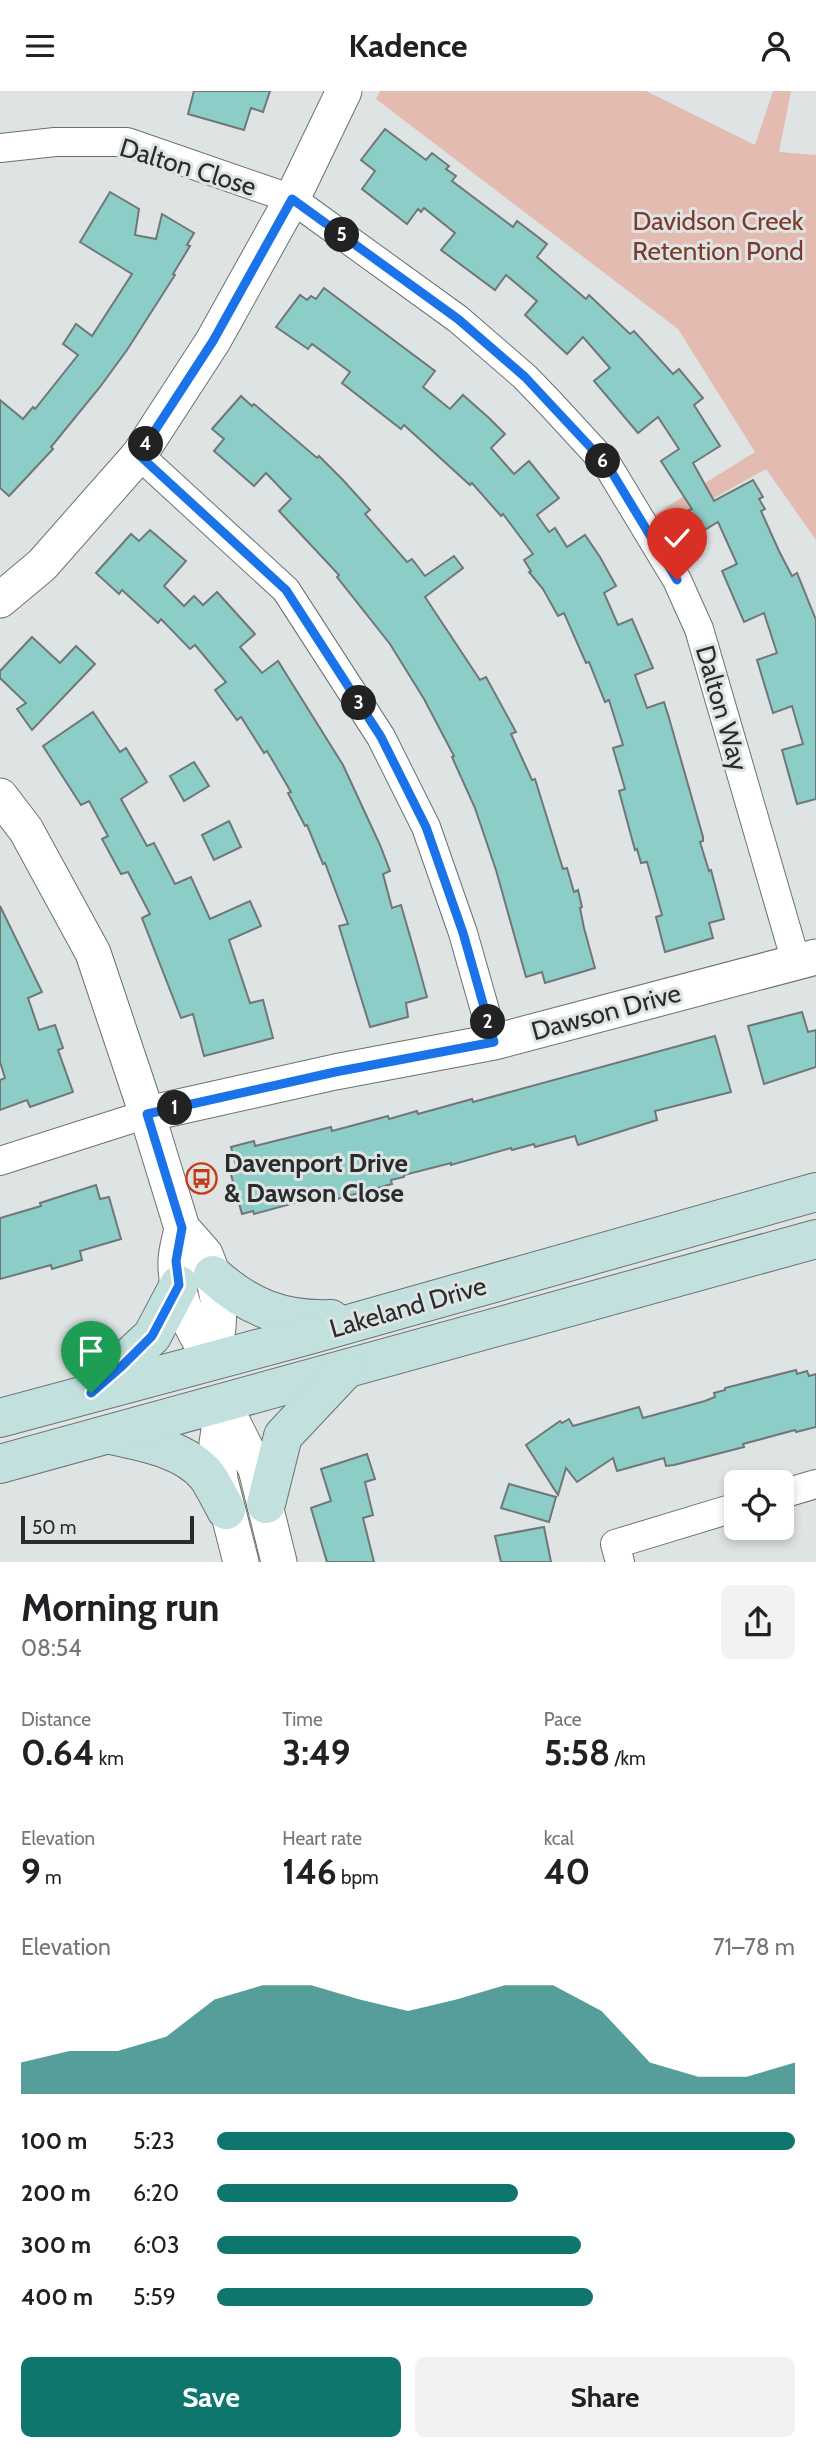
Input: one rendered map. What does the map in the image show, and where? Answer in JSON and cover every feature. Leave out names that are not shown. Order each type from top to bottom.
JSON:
[{"type":"main road","name":"Lakeland Drive","points":[[0,1418],[313,1334],[816,1192]]},
{"type":"main road","name":"Lakeland Drive","points":[[0,1464],[816,1239]]},
{"type":"main road","points":[[91,1393],[152,1336],[196,1280],[280,1315],[315,1320],[368,1318]]},
{"type":"main road","points":[[91,1393],[147,1387],[179,1390],[223,1403],[241,1381],[265,1359],[313,1334]]},
{"type":"main road","points":[[109,1434],[179,1390],[212,1360],[232,1368],[277,1376],[331,1373]]},
{"type":"main road","points":[[266,1504],[283,1436],[331,1373]]},
{"type":"main road","points":[[109,1434],[161,1447],[195,1465],[207,1476],[226,1510]]},
{"type":"street","points":[[0,600],[41,565],[139,455],[213,341],[292,199],[344,91]]},
{"type":"street","name":"Dalton Close","points":[[0,148],[55,142],[127,142],[292,199]]},
{"type":"street","name":"Dalton Way","points":[[292,199],[458,319],[525,377],[608,466],[677,580],[699,629],[806,959]]},
{"type":"street","points":[[139,455],[286,590],[381,737],[426,827],[463,933],[494,1042]]},
{"type":"street","points":[[0,796],[26,830],[93,953],[182,1228],[176,1261],[196,1280],[185,1311],[195,1335],[212,1360]]},
{"type":"street","name":"Dawson Drive","points":[[147,1114],[335,1072],[494,1042],[806,959]]},
{"type":"street","points":[[0,1161],[147,1114]]},
{"type":"street","points":[[223,1403],[256,1469],[279,1562]]},
{"type":"street","points":[[223,1403],[217,1443],[220,1480],[241,1562]]},
{"type":"street","points":[[794,1490],[816,1483]]},
{"type":"street","points":[[620,1562],[615,1544],[724,1511]]},
{"type":"green space","name":"Davidson Creek Retention Pond","points":[[380,91],[646,91],[755,145],[773,91],[791,91],[779,152],[816,155],[816,540],[766,469],[657,530],[649,518],[755,452],[678,329],[376,99]]},
{"type":"building","points":[[194,91],[270,91],[263,112],[251,108],[244,130],[188,114]]},
{"type":"building","points":[[385,129],[426,160],[432,153],[449,166],[446,169],[456,176],[452,181],[513,227],[517,221],[547,244],[537,257],[586,299],[589,295],[630,334],[634,331],[673,374],[679,369],[703,398],[694,405],[720,446],[693,463],[714,501],[753,480],[763,497],[759,499],[765,509],[761,511],[779,551],[792,576],[797,573],[816,620],[816,799],[797,804],[782,750],[803,744],[792,706],[773,713],[757,660],[777,653],[764,613],[744,622],[722,571],[737,564],[718,522],[701,532],[689,510],[692,509],[661,461],[679,449],[658,417],[638,433],[594,381],[610,368],[583,337],[567,354],[525,315],[537,301],[506,275],[495,290],[441,250],[455,233],[424,208],[421,212],[418,209],[407,224],[362,189],[375,171],[361,160]]},
{"type":"building","points":[[110,192],[139,209],[135,235],[156,239],[162,214],[194,233],[187,245],[190,246],[173,274],[175,275],[127,350],[51,447],[53,449],[9,496],[0,488],[0,400],[23,419],[33,407],[35,409],[78,355],[63,344],[76,324],[92,336],[132,274],[80,242]]},
{"type":"building","points":[[324,288],[435,371],[423,387],[450,409],[463,395],[489,418],[505,434],[491,448],[514,474],[529,461],[559,498],[537,515],[549,532],[555,528],[567,547],[585,535],[600,557],[616,586],[604,593],[618,625],[632,619],[653,668],[635,675],[647,708],[664,702],[669,718],[703,837],[700,842],[709,871],[711,870],[724,919],[709,923],[713,938],[665,952],[656,917],[662,915],[647,862],[641,863],[637,849],[635,850],[619,791],[625,789],[613,748],[623,745],[609,700],[605,702],[589,662],[586,663],[564,613],[558,616],[543,589],[529,572],[531,571],[524,560],[533,554],[503,514],[501,516],[472,483],[470,485],[404,425],[401,429],[342,383],[350,372],[312,344],[308,349],[276,327],[300,295],[307,300],[311,296],[316,299]]},
{"type":"building","points":[[241,396],[317,458],[319,456],[370,510],[365,514],[407,562],[412,559],[425,576],[454,556],[463,568],[425,597],[480,680],[486,677],[516,732],[511,734],[532,780],[535,779],[563,869],[567,868],[574,892],[578,890],[584,928],[595,968],[545,983],[542,972],[526,977],[496,870],[475,808],[452,757],[454,756],[424,699],[390,644],[337,577],[339,575],[279,511],[291,499],[266,473],[254,486],[214,451],[224,439],[212,429]]},
{"type":"building","points":[[150,530],[186,561],[164,586],[184,606],[194,596],[203,605],[217,592],[255,634],[240,647],[262,673],[278,661],[343,765],[390,871],[383,874],[392,908],[401,905],[427,997],[406,1003],[408,1017],[370,1027],[339,926],[348,924],[325,863],[323,864],[307,825],[305,826],[288,793],[291,792],[267,751],[264,753],[241,717],[237,720],[215,690],[226,682],[195,645],[190,649],[161,619],[158,623],[122,590],[119,594],[96,573],[131,534],[139,541]]},
{"type":"building","points":[[32,637],[60,663],[76,646],[95,664],[32,730],[17,709],[26,703],[0,678],[0,671]]},
{"type":"building","points":[[93,712],[120,752],[126,748],[147,782],[121,799],[147,846],[154,843],[175,884],[191,877],[210,919],[250,901],[261,926],[229,940],[250,1003],[263,1000],[273,1038],[204,1056],[193,1014],[181,1018],[142,918],[150,914],[128,872],[121,874],[102,839],[108,836],[89,801],[81,805],[43,746]]},
{"type":"building","points":[[194,762],[209,786],[184,801],[170,776]]},
{"type":"building","points":[[229,821],[241,847],[214,860],[202,835]]},
{"type":"building","points":[[0,906],[42,992],[28,998],[39,1030],[55,1025],[63,1048],[58,1050],[73,1092],[30,1107],[27,1100],[0,1110],[0,1080],[5,1078],[0,1062]]},
{"type":"building","points":[[802,1012],[808,1032],[816,1030],[816,1067],[764,1084],[748,1026]]},
{"type":"building","points":[[715,1036],[731,1092],[655,1111],[657,1120],[578,1145],[575,1136],[535,1147],[534,1144],[512,1150],[511,1148],[404,1175],[391,1180],[392,1184],[330,1201],[330,1198],[324,1198],[254,1214],[253,1211],[242,1214],[230,1171],[237,1169],[231,1147],[254,1141],[255,1146],[331,1127],[332,1131],[388,1116],[389,1119],[417,1111],[418,1114],[472,1099],[473,1102]]},
{"type":"building","points":[[96,1185],[100,1199],[109,1197],[121,1239],[80,1251],[82,1260],[52,1269],[51,1265],[0,1279],[0,1218]]},
{"type":"building","points":[[796,1370],[797,1374],[807,1371],[809,1376],[816,1374],[816,1427],[796,1432],[795,1430],[743,1444],[744,1447],[674,1465],[666,1466],[664,1458],[617,1471],[613,1458],[577,1482],[566,1468],[558,1495],[526,1445],[560,1421],[562,1423],[569,1419],[573,1426],[639,1407],[643,1418],[705,1401],[725,1388]]},
{"type":"building","points":[[367,1454],[375,1479],[365,1482],[373,1515],[363,1518],[374,1562],[327,1562],[311,1508],[331,1501],[321,1469]]},
{"type":"building","points":[[509,1484],[556,1497],[549,1522],[501,1508]]},
{"type":"building","points":[[544,1527],[551,1562],[501,1562],[495,1536]]},
{"type":"place","name":"Davenport Drive & Dawson Close","points":[[201,1178]]},
{"type":"route","points":[[91,1393],[152,1336],[179,1285],[176,1261],[182,1228],[147,1114],[335,1072],[494,1042],[463,933],[426,827],[381,737],[286,590],[139,455],[213,341],[292,199],[458,319],[525,377],[608,466],[677,580]]}]
